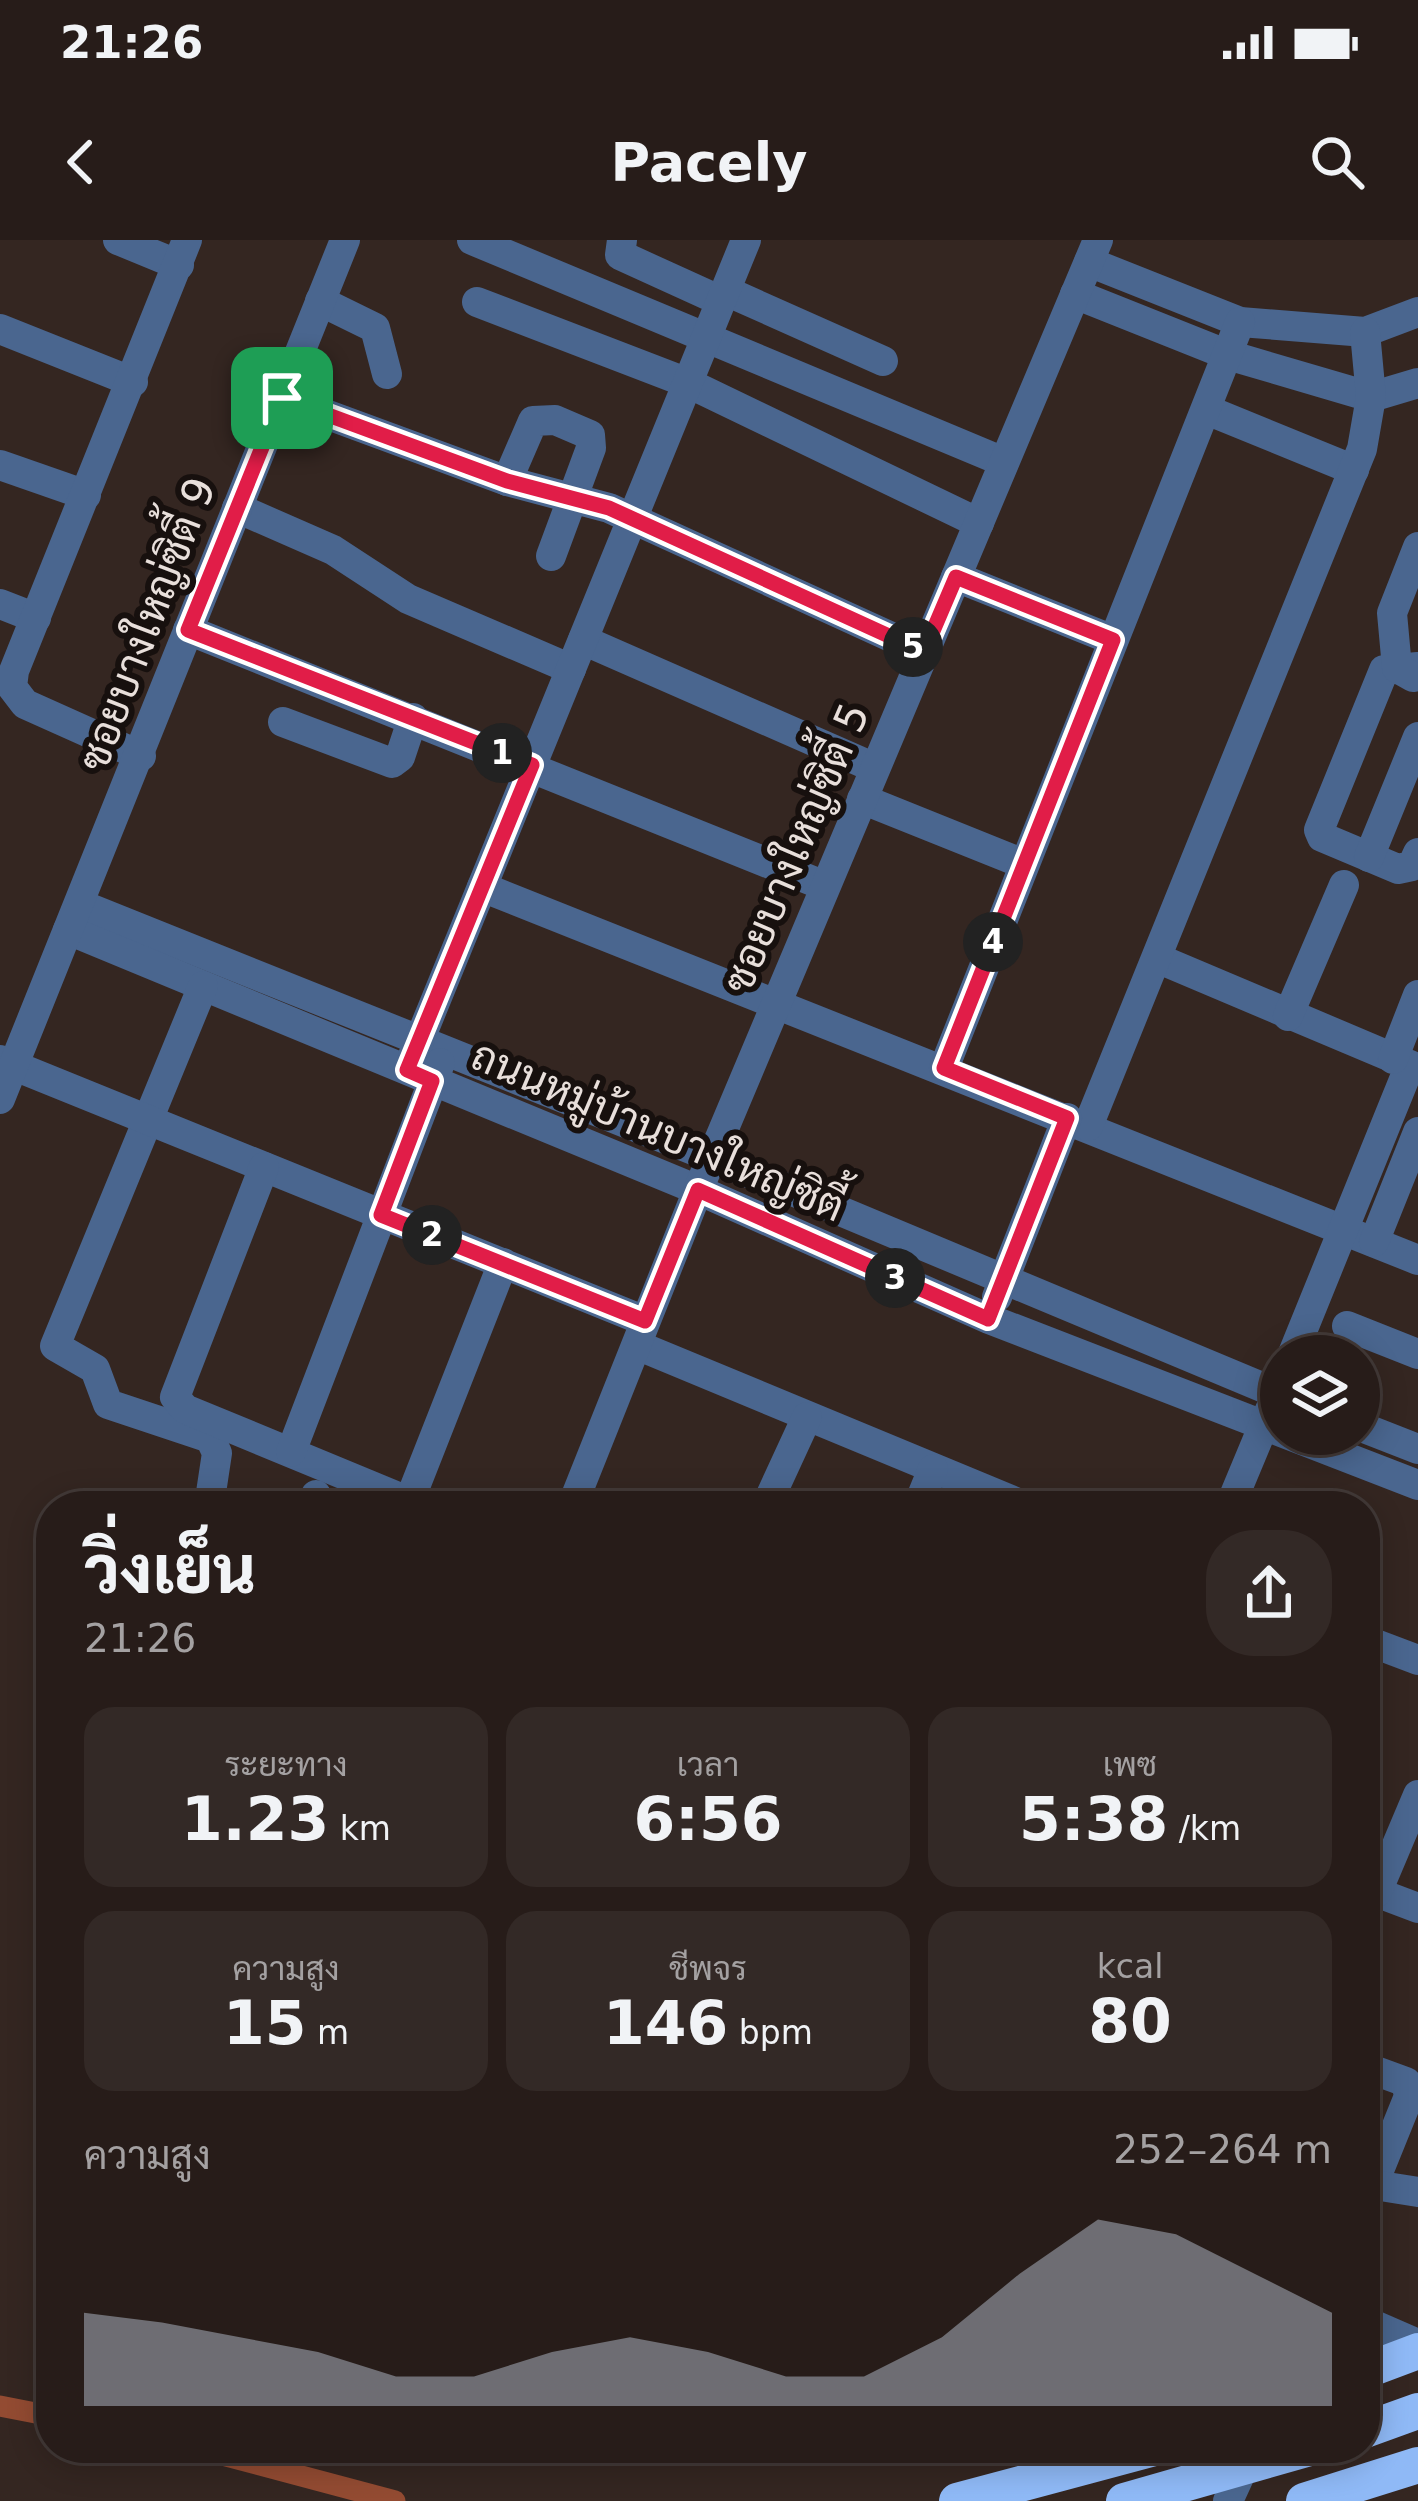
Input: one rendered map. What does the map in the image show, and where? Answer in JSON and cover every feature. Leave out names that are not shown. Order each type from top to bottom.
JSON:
[{"type":"highway","points":[[1380,2364],[1418,2347]]},
{"type":"highway","points":[[1380,2425],[1418,2411]]},
{"type":"highway","points":[[957,2501],[1098,2463]]},
{"type":"highway","points":[[1124,2501],[1257,2463]]},
{"type":"highway","points":[[1304,2501],[1418,2465]]},
{"type":"street","points":[[118,240],[183,252],[14,671],[16,695],[43,715],[141,755]]},
{"type":"street","name":"ซอยบางใหญ่ซิตี้ 9","points":[[0,1099],[7,1062],[141,755],[345,240]]},
{"type":"street","points":[[472,240],[1004,462]]},
{"type":"street","points":[[622,240],[620,255],[883,361]]},
{"type":"street","points":[[291,1452],[381,1215],[482,887],[746,240]]},
{"type":"street","points":[[1094,251],[1240,322],[1365,332],[1418,312]]},
{"type":"street","name":"ซอยบางใหญ่ซิตี้ 5","points":[[578,1491],[711,1157],[1094,251]]},
{"type":"street","points":[[1075,294],[1228,355],[1371,398],[1418,383]]},
{"type":"street","points":[[320,301],[375,328],[387,374]]},
{"type":"street","points":[[477,302],[688,383],[979,523]]},
{"type":"street","points":[[944,1068],[1240,322]]},
{"type":"street","points":[[0,329],[133,382]]},
{"type":"street","points":[[988,1319],[1078,1122],[1160,959],[1354,470],[1371,398],[1365,332]]},
{"type":"street","points":[[282,398],[507,481],[569,501],[596,503],[924,652]]},
{"type":"street","points":[[1207,410],[1354,470]]},
{"type":"street","points":[[507,481],[533,421],[555,420],[593,441],[551,556]]},
{"type":"street","points":[[0,465],[86,495]]},
{"type":"street","points":[[236,508],[333,550],[408,599],[577,654],[875,768]]},
{"type":"street","points":[[1418,547],[1392,613],[1411,672],[1384,670],[1319,830],[1322,837],[1398,869],[1412,866],[1418,853]]},
{"type":"street","points":[[956,577],[1113,640]]},
{"type":"street","points":[[0,604],[36,618]]},
{"type":"street","points":[[188,630],[825,886]]},
{"type":"street","points":[[283,722],[392,763],[400,757],[413,718]]},
{"type":"street","points":[[1369,857],[1418,737]]},
{"type":"street","points":[[862,799],[1024,864]]},
{"type":"street","points":[[1288,1016],[1343,884]]},
{"type":"street","points":[[482,887],[1418,1260]]},
{"type":"street","name":"ถนนหมู่บ้านบางใหญ่ซิตี้","points":[[73,917],[202,986],[711,1157],[1003,1281],[1260,1382]]},
{"type":"street","name":"ถนนหมู่บ้านบางใหญ่ซิตี้","points":[[73,917],[426,1061],[698,1190],[988,1319],[1260,1428]]},
{"type":"street","points":[[1160,959],[1407,1064]]},
{"type":"street","points":[[202,986],[55,1346],[95,1369],[108,1404],[209,1438],[217,1454],[211,1491]]},
{"type":"street","points":[[1360,1237],[1407,1064],[1418,995]]},
{"type":"street","points":[[7,1062],[503,1263],[807,1418],[988,1491]]},
{"type":"street","points":[[1304,1335],[1418,1132]]},
{"type":"street","points":[[265,1167],[175,1397],[185,1409],[291,1452],[361,1491]]},
{"type":"street","points":[[420,1491],[503,1263]]},
{"type":"street","points":[[1347,1326],[1418,1354]]},
{"type":"street","points":[[773,1491],[807,1418]]},
{"type":"street","points":[[1236,1491],[1260,1434]]},
{"type":"street","points":[[1380,1434],[1418,1449]]},
{"type":"street","name":"ถนนหมู่บ้านบางใหญ่ซิตี้","points":[[1334,1455],[1418,1485]]},
{"type":"street","points":[[924,1491],[933,1469]]},
{"type":"street","points":[[1380,1646],[1418,1660]]},
{"type":"street","points":[[1380,1872],[1418,1795]]},
{"type":"street","points":[[1380,1893],[1418,1908]]},
{"type":"street","points":[[1380,2072],[1406,2082],[1408,2100],[1380,2157]]},
{"type":"street","points":[[1380,2176],[1418,2192]]},
{"type":"street","points":[[1380,2328],[1418,2347]]},
{"type":"street","points":[[1228,2501],[1246,2463]]},
{"type":"waterway","points":[[0,2406],[36,2413]]},
{"type":"waterway","points":[[252,2463],[395,2501]]},
{"type":"route","points":[[282,398],[507,481],[609,508],[924,652],[956,577],[1113,640],[944,1068],[1067,1118],[988,1319],[698,1190],[645,1321],[381,1215],[432,1081],[407,1070],[532,765],[188,630],[282,398]]}]
